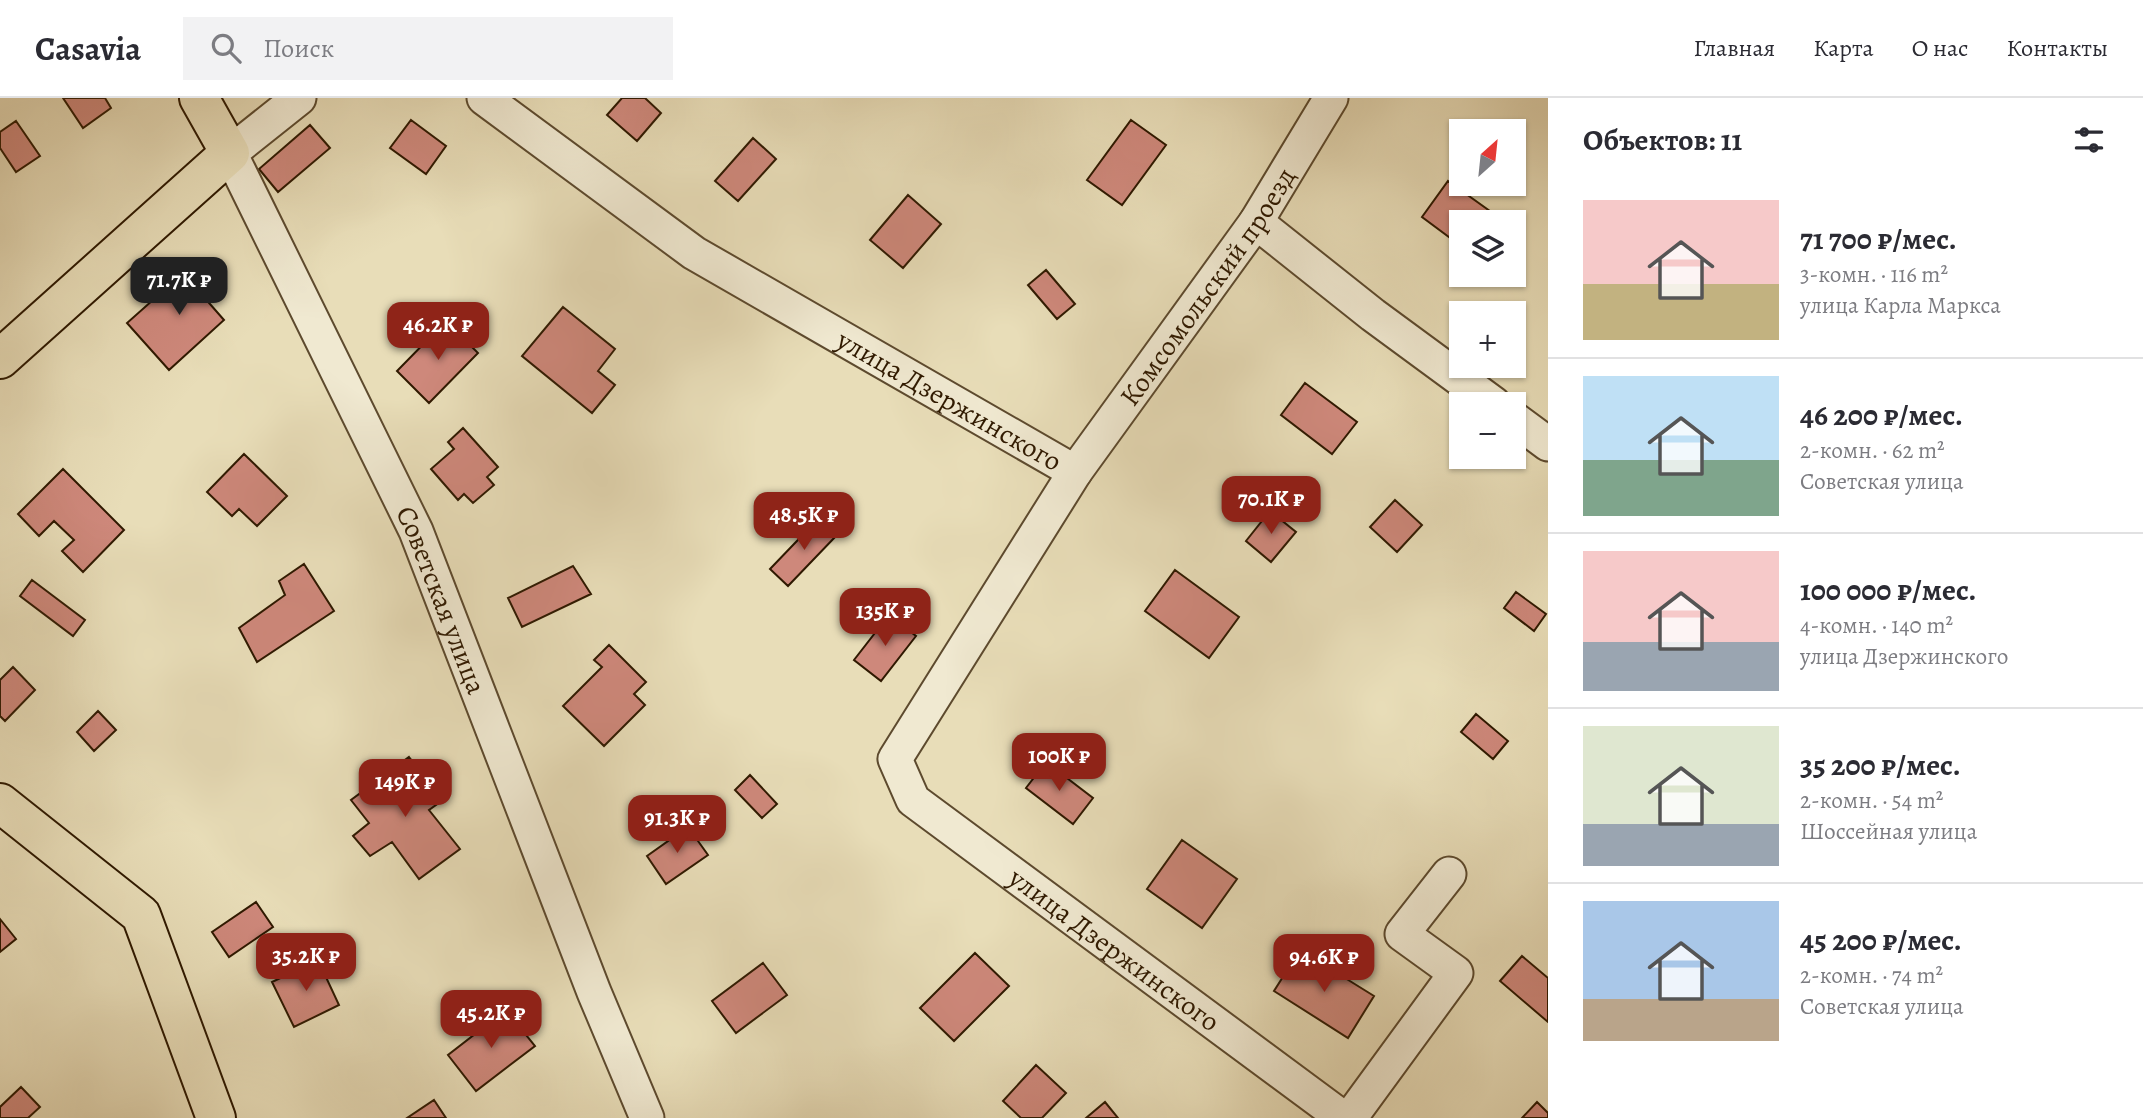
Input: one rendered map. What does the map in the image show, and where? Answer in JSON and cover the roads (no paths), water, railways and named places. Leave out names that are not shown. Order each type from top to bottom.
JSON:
[{"type":"main road","name":"Советская улица","points":[[200,98],[230,153]]},
{"type":"main road","points":[[0,359],[230,153]]},
{"type":"main road","points":[[0,803],[141,915],[216,1118]]},
{"type":"street","points":[[230,153],[299,98]]},
{"type":"street","name":"улица Дзержинского","points":[[484,98],[694,253],[1075,472],[895,759],[913,800],[1343,1118]]},
{"type":"street","name":"Комсомольский проезд","points":[[1075,472],[1256,222],[1331,98]]},
{"type":"street","name":"Советская улица","points":[[230,153],[416,531],[594,992],[647,1118]]},
{"type":"street","points":[[1256,222],[1373,315],[1478,392]]},
{"type":"street","points":[[1526,428],[1548,444]]},
{"type":"street","points":[[1350,1118],[1456,974],[1402,934],[1449,874]]}]
